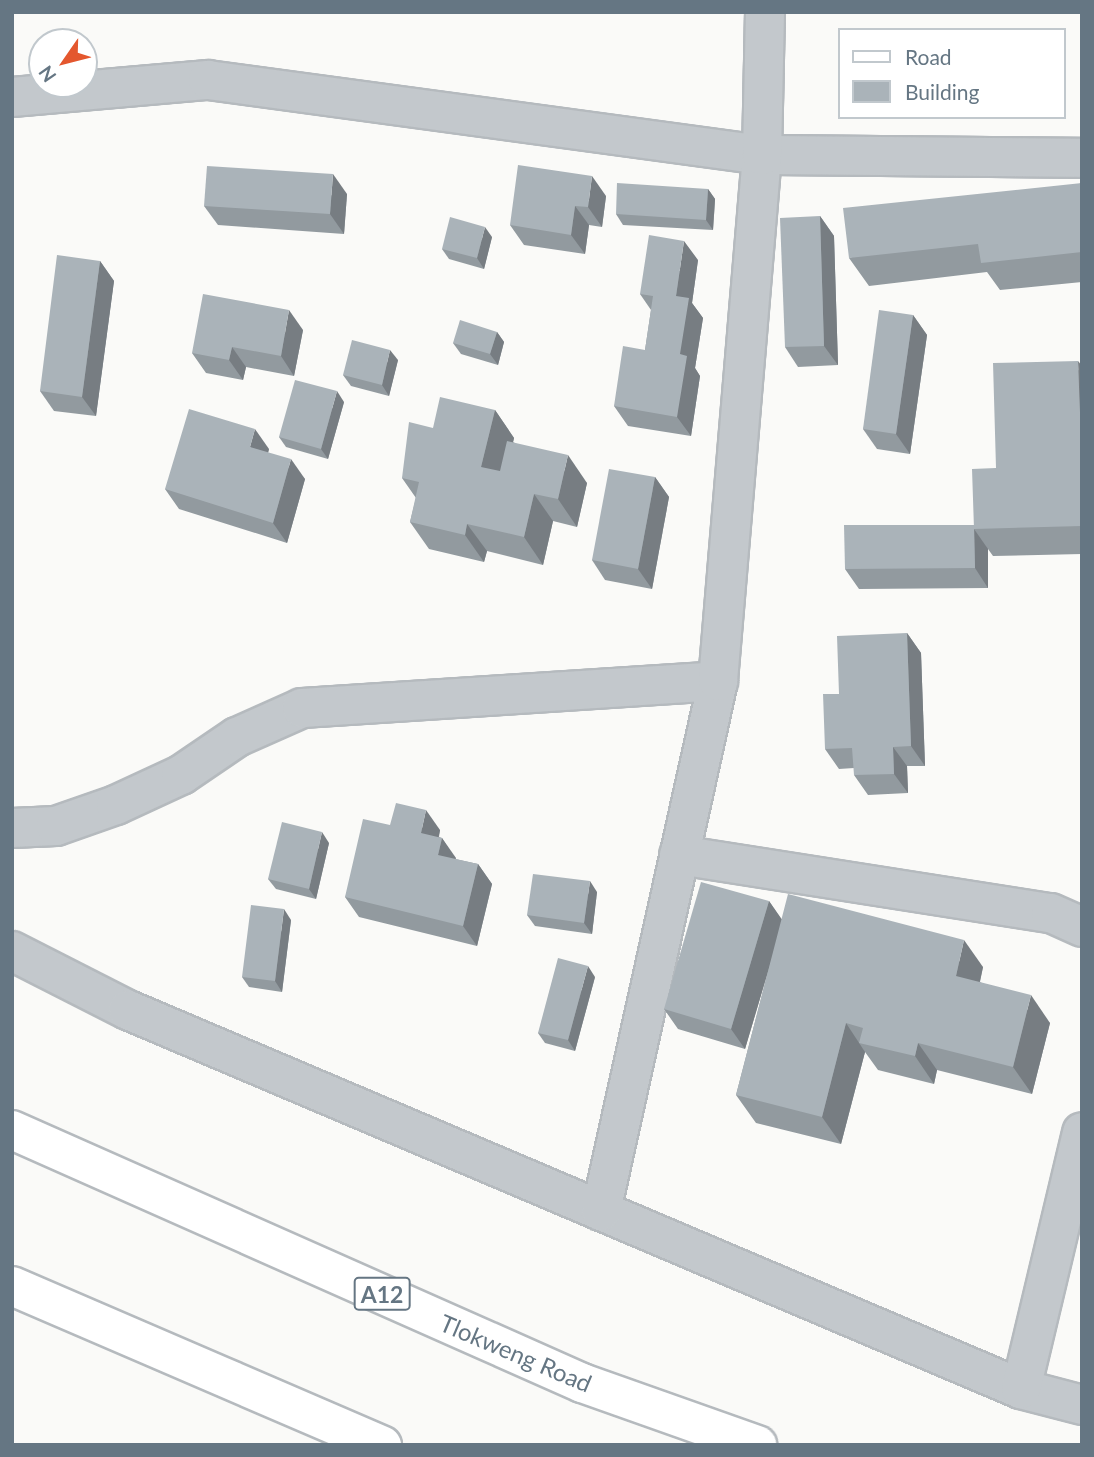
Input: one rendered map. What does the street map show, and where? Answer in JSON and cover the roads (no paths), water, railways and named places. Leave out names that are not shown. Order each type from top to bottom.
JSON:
[{"type":"main road","name":"Tlokweng Road","points":[[12,1130],[582,1383],[757,1445]]},
{"type":"main road","points":[[12,1286],[382,1445]]},
{"type":"street","points":[[601,1211],[718,681],[762,155],[765,12]]},
{"type":"street","points":[[12,97],[208,80],[762,155],[1082,158]]},
{"type":"street","points":[[12,828],[56,826],[116,806],[181,775],[237,737],[302,708],[718,681]]},
{"type":"street","points":[[679,855],[1051,914],[1082,927]]},
{"type":"street","points":[[12,951],[128,1010],[601,1211],[1021,1389],[1082,1405]]},
{"type":"street","points":[[1021,1389],[1082,1132]]}]
